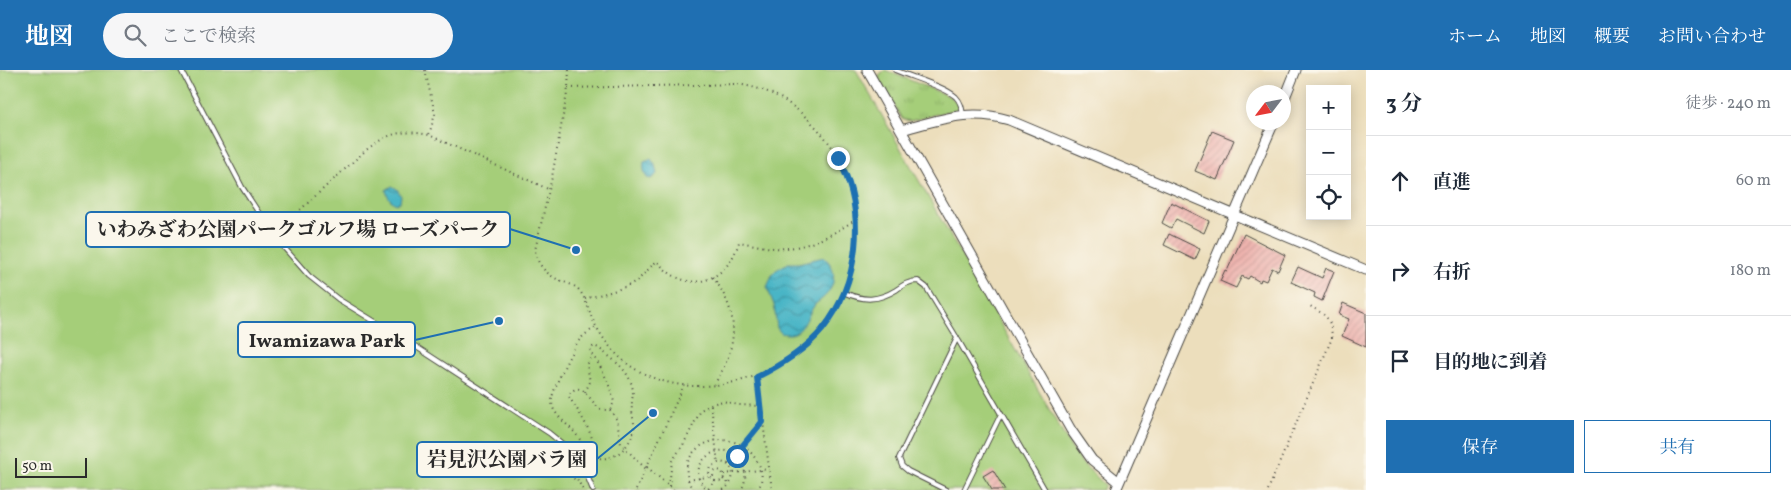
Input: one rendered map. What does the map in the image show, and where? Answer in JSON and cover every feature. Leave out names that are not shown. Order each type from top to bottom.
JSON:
[{"type":"street","points":[[868,70],[1071,430],[1092,460],[1117,486],[1271,130]]},
{"type":"street","points":[[1290,85],[1296,70]]},
{"type":"street","points":[[901,130],[963,115],[992,115],[1009,120],[1366,270]]},
{"type":"lane","points":[[181,70],[242,187],[273,235],[309,276],[338,299],[418,348],[549,433],[570,450],[583,467],[593,490]]},
{"type":"lane","points":[[895,70],[948,91],[961,104],[963,115]]},
{"type":"lane","points":[[845,292],[863,299],[869,299],[892,292],[907,283],[918,281],[926,286],[1045,490]]},
{"type":"lane","points":[[946,490],[908,471],[902,466],[899,458],[957,338]]},
{"type":"lane","points":[[964,490],[1001,414]]},
{"type":"path","points":[[425,70],[436,114],[429,135]]},
{"type":"path","points":[[568,88],[737,84],[771,93],[802,114],[825,138],[846,174],[852,196],[855,219],[853,258],[845,292],[829,320],[814,338],[795,354],[757,377],[714,386],[684,385],[661,381],[631,367],[606,342],[596,327],[586,299],[576,286],[552,276],[537,262],[535,250],[552,177],[568,88],[569,70]]},
{"type":"path","points":[[273,235],[375,143],[396,133],[410,132],[429,135],[548,189]]},
{"type":"path","points":[[586,299],[618,290],[633,282],[640,278],[657,261],[664,270],[679,279],[698,281],[713,277],[726,269],[735,255],[739,242],[774,248],[807,245],[828,237],[855,219]]},
{"type":"path","points":[[713,277],[729,304],[733,330],[730,351],[724,369],[714,386]]},
{"type":"path","points":[[1268,490],[1332,338],[1330,322],[1326,315],[1310,306]]},
{"type":"path","points":[[583,467],[584,449],[579,438],[555,411],[552,398],[578,341],[596,327]]},
{"type":"path","points":[[594,457],[611,458],[624,449],[634,429],[631,408],[632,391],[628,376],[620,364],[594,346],[590,349],[592,355],[612,394],[614,402],[610,410]]},
{"type":"path","points":[[585,392],[590,382],[587,365],[592,355]]},
{"type":"path","points":[[757,377],[772,490]]},
{"type":"path","points":[[636,490],[684,385]]},
{"type":"path","points":[[575,475],[583,467],[594,461],[593,440],[569,397],[569,394],[576,388],[580,388],[599,408],[610,410],[617,420],[621,444],[624,449],[674,490]]},
{"type":"path","points":[[669,486],[672,461],[684,446],[702,410],[711,404],[723,401],[738,405],[760,406]]},
{"type":"path","points":[[711,404],[718,462]]},
{"type":"path","points":[[728,464],[762,422]]},
{"type":"path","points":[[693,490],[688,480],[688,463],[693,453],[701,446],[715,440],[727,440],[743,445],[753,454],[761,470],[758,490]]},
{"type":"path","points":[[715,481],[708,490],[704,487],[699,478],[701,463],[717,451],[728,452],[735,455],[741,461],[745,472],[744,484],[741,490]]},
{"type":"path","points":[[710,476],[711,467],[718,462],[728,464],[734,473]]},
{"type":"path","points":[[688,480],[713,476],[714,472],[719,470],[724,474],[769,469]]},
{"type":"path","points":[[578,481],[569,474],[573,471],[583,490]]},
{"type":"path","points":[[723,490],[730,485],[734,473]]},
{"type":"path","points":[[723,480],[724,474]]},
{"type":"path","points":[[710,476],[718,482],[723,480]]},
{"type":"path","points":[[723,480],[730,485]]},
{"type":"green space","points":[[0,70],[856,70],[1070,446],[1082,463],[1105,485],[1102,490],[0,490]]},
{"type":"green space","points":[[885,70],[951,97],[959,105],[957,109],[910,121],[902,119],[879,79],[879,75]]},
{"type":"water","points":[[651,159],[657,174],[651,179],[647,178],[644,172],[644,162]]},
{"type":"water","points":[[392,186],[397,189],[401,196],[400,202],[396,204],[392,202],[386,190]]},
{"type":"water","points":[[824,257],[832,267],[834,278],[831,289],[814,306],[799,331],[788,334],[781,333],[777,328],[774,305],[767,287],[772,275],[776,270],[788,263],[798,263]]},
{"type":"building","points":[[1212,131],[1234,140],[1217,180],[1195,171]]},
{"type":"building","points":[[1171,202],[1209,221],[1204,233],[1176,219],[1171,228],[1162,223]]},
{"type":"building","points":[[1169,234],[1200,249],[1195,260],[1164,245]]},
{"type":"building","points":[[1244,234],[1285,255],[1278,271],[1272,268],[1266,281],[1261,279],[1260,282],[1250,276],[1248,279],[1242,276],[1236,288],[1220,281],[1225,270],[1227,271]]},
{"type":"building","points":[[1298,267],[1322,278],[1326,268],[1334,271],[1322,301],[1314,297],[1315,293],[1291,282]]},
{"type":"building","points":[[1343,303],[1366,313],[1366,347],[1342,336],[1349,319],[1339,315]]},
{"type":"building","points":[[993,470],[1005,490],[992,490],[983,476]]},
{"type":"place","name":"いわみざわ公園パークゴルフ場 ローズパーク","points":[[576,250]]},
{"type":"place","name":"Iwamizawa Park","points":[[499,321]]},
{"type":"place","name":"岩見沢公園バラ園","points":[[653,413]]},
{"type":"route","points":[[737,456],[735,455],[762,422],[757,377],[795,354],[814,338],[829,320],[845,292],[852,264],[856,235],[852,196],[846,174],[838,158]]}]
